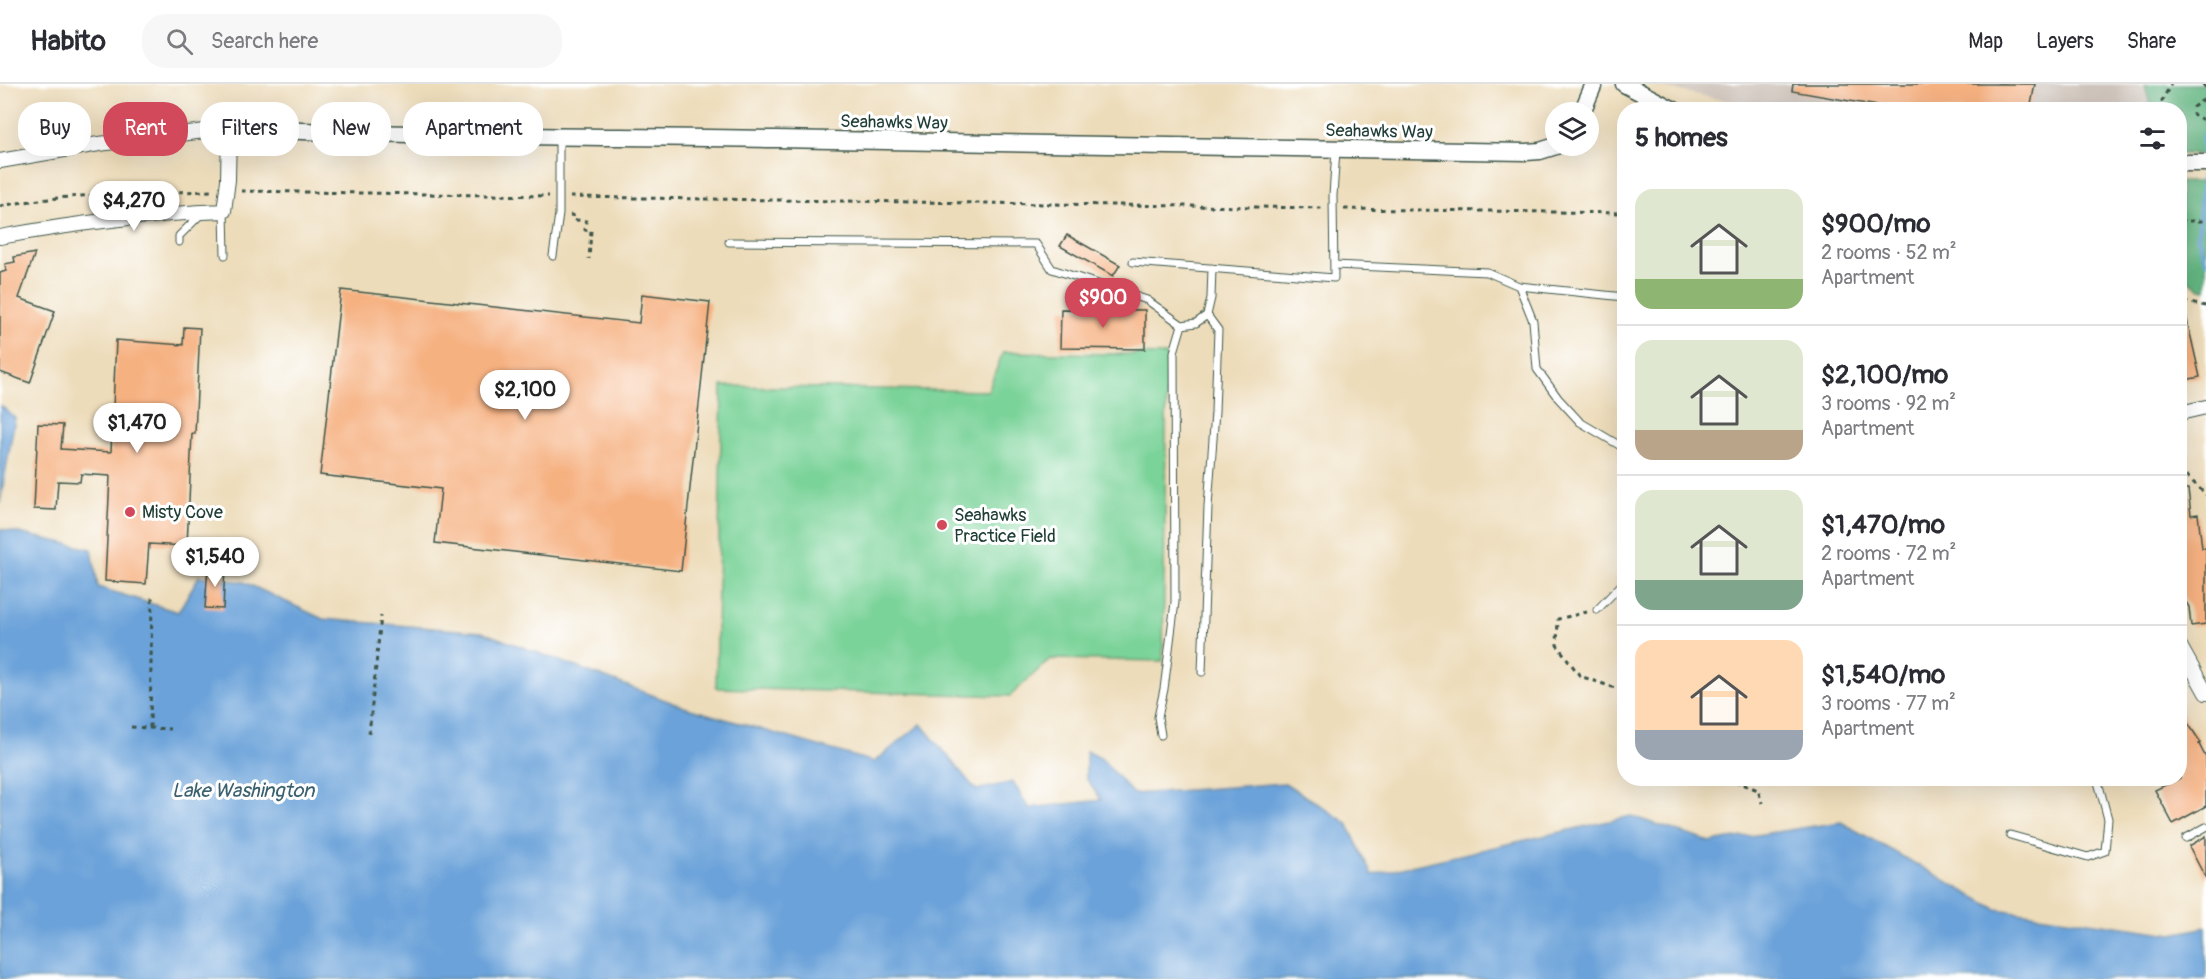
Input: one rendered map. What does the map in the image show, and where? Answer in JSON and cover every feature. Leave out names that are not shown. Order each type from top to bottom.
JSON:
[{"type":"street","points":[[1586,102],[1594,84]]},
{"type":"street","points":[[1624,84],[1659,102]]},
{"type":"street","name":"Seahawks Way","points":[[299,130],[559,137],[1336,150],[1526,152],[1545,149]]},
{"type":"street","points":[[0,161],[99,144],[200,132]]},
{"type":"street","points":[[0,237],[162,213],[224,211],[228,156]]},
{"type":"street","points":[[2187,163],[2206,163]]},
{"type":"street","points":[[2187,411],[2206,407]]},
{"type":"street","points":[[2187,659],[2206,693]]},
{"type":"lane","points":[[553,256],[559,214],[559,137]]},
{"type":"lane","points":[[1132,262],[1334,278],[1333,196],[1336,150]]},
{"type":"lane","points":[[224,211],[225,255]]},
{"type":"lane","points":[[178,242],[179,236],[203,212]]},
{"type":"lane","points":[[729,242],[1036,244],[1052,269],[1147,300],[1182,325],[1196,323],[1207,315],[1211,298],[1212,268]]},
{"type":"lane","points":[[1334,265],[1487,272],[1519,286],[1617,296]]},
{"type":"lane","points":[[1519,286],[1533,321],[1537,369],[1558,398],[1580,422],[1617,444]]},
{"type":"lane","points":[[1202,672],[1218,330],[1207,315]]},
{"type":"lane","points":[[1161,735],[1158,717],[1164,689],[1175,603],[1174,352],[1182,325]]},
{"type":"lane","points":[[1597,610],[1617,589]]},
{"type":"lane","points":[[2010,836],[2088,857],[2105,851],[2108,819],[2099,786]]},
{"type":"lane","points":[[2186,838],[2206,827]]},
{"type":"path","points":[[2161,102],[2171,84]]},
{"type":"path","points":[[2203,84],[2206,88]]},
{"type":"path","points":[[2204,120],[2193,114],[2193,107],[2206,98],[2206,95]]},
{"type":"path","points":[[0,206],[116,193],[214,191]]},
{"type":"path","points":[[240,191],[548,196]]},
{"type":"path","points":[[571,196],[1323,208]]},
{"type":"path","points":[[1343,209],[1617,213]]},
{"type":"path","points":[[559,214],[576,216],[576,220],[586,220],[585,230],[591,230],[589,259]]},
{"type":"path","points":[[2187,221],[2206,221]]},
{"type":"path","points":[[2187,302],[2206,306]]},
{"type":"path","points":[[2187,476],[2206,495]]},
{"type":"path","points":[[150,728],[152,597]]},
{"type":"path","points":[[1597,610],[1558,619],[1557,645],[1580,676],[1617,689]]},
{"type":"path","points":[[369,734],[381,616]]},
{"type":"path","points":[[131,727],[170,729]]},
{"type":"path","points":[[1748,786],[1758,790],[1762,803]]},
{"type":"shaded area","points":[[1658,84],[2145,84],[2149,102],[1733,102],[1659,87]]},
{"type":"green space","points":[[2145,84],[2206,84],[2206,154],[2187,154],[2187,102],[2149,102]]},
{"type":"green space","points":[[2187,182],[2206,182],[2206,289],[2187,280]]},
{"type":"green space","name":"Seahawks Practice Field","points":[[1003,352],[1167,355],[1163,661],[1050,659],[1010,696],[716,688],[722,386],[988,391]]},
{"type":"water","points":[[0,405],[15,418],[0,503]]},
{"type":"water","name":"Lake Washington","points":[[0,529],[92,549],[98,587],[178,612],[199,576],[244,582],[323,619],[482,632],[687,708],[874,762],[921,724],[976,790],[1013,782],[1029,808],[1101,800],[1086,778],[1086,751],[1101,758],[1133,794],[1285,783],[1347,823],[1372,875],[1631,816],[1710,842],[1841,822],[1996,909],[2173,934],[2206,927],[2206,979],[0,979]]},
{"type":"building","points":[[1793,84],[2035,84],[2032,102],[1855,102],[1792,91]]},
{"type":"building","points":[[1067,235],[1120,265],[1113,276],[1060,246]]},
{"type":"building","points":[[35,253],[19,298],[55,311],[30,383],[0,372],[0,273],[6,271],[5,264],[15,262],[14,257]]},
{"type":"building","points":[[341,290],[639,323],[642,294],[710,302],[681,571],[435,543],[441,489],[320,475]]},
{"type":"building","points":[[1061,309],[1145,310],[1145,349],[1060,348]]},
{"type":"building","points":[[2187,320],[2200,377],[2187,380]]},
{"type":"building","points":[[184,327],[200,328],[187,546],[149,544],[146,584],[105,581],[110,476],[81,474],[80,482],[58,481],[56,510],[34,509],[38,424],[63,425],[61,449],[111,452],[116,340],[183,345]]},
{"type":"building","points":[[2187,489],[2191,515],[2198,514],[2202,548],[2206,548],[2206,624],[2191,626],[2187,604]]},
{"type":"building","points":[[208,566],[225,567],[223,609],[205,608]]},
{"type":"building","points":[[2187,722],[2201,743],[2199,744],[2206,758],[2206,806],[2173,824],[2155,790],[2163,786],[2187,786]]},
{"type":"building","points":[[2206,836],[2206,879],[2189,846]]},
{"type":"waterway","points":[[2206,131],[2203,136],[2198,238],[2206,261]]},
{"type":"place","name":"Misty Cove","points":[[130,512]]},
{"type":"place","name":"Seahawks Practice Field","points":[[942,525]]}]
